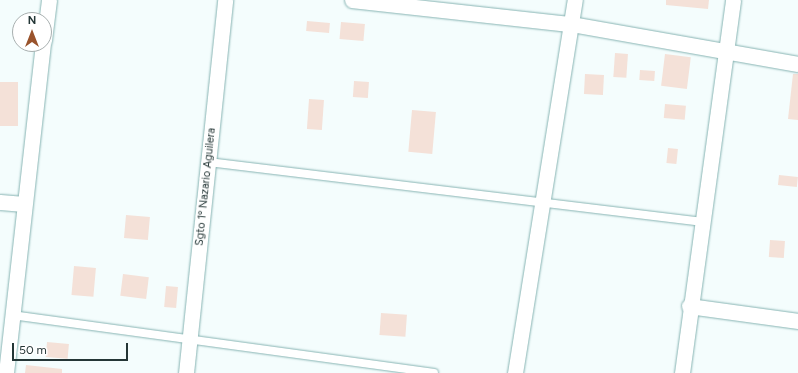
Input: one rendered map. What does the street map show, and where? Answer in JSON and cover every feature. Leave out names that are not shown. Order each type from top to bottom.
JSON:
[{"type":"street","points":[[48,12],[49,0]]},
{"type":"street","name":"Sgto 1º Nazario Aguilera","points":[[186,373],[226,0]]},
{"type":"street","points":[[352,0],[382,2],[572,24],[727,49],[798,64]]},
{"type":"street","points":[[515,373],[575,0]]},
{"type":"street","points":[[682,373],[689,306],[733,0]]},
{"type":"street","points":[[6,373],[42,52]]},
{"type":"street","points":[[0,202],[24,204]]},
{"type":"street","points":[[689,306],[798,321]]},
{"type":"lane","points":[[208,162],[701,222]]},
{"type":"lane","points":[[12,315],[434,373]]},
{"type":"building","points":[[666,0],[709,0],[708,9],[666,5]]},
{"type":"building","points":[[307,21],[330,23],[329,33],[306,31]]},
{"type":"building","points":[[341,22],[365,24],[363,41],[340,39]]},
{"type":"building","points":[[615,53],[628,54],[626,78],[613,77]]},
{"type":"building","points":[[665,54],[691,57],[687,89],[661,86]]},
{"type":"building","points":[[640,70],[655,71],[654,81],[639,80]]},
{"type":"building","points":[[585,74],[604,75],[603,95],[584,94]]},
{"type":"building","points":[[793,74],[798,74],[798,120],[788,119]]},
{"type":"building","points":[[354,81],[369,82],[368,98],[353,97]]},
{"type":"building","points":[[0,82],[18,82],[18,126],[0,126]]},
{"type":"building","points":[[309,99],[324,100],[322,130],[307,129]]},
{"type":"building","points":[[665,104],[686,106],[685,120],[664,118]]},
{"type":"building","points":[[412,110],[436,112],[432,154],[408,152]]},
{"type":"building","points":[[668,148],[678,149],[676,164],[666,163]]},
{"type":"building","points":[[779,175],[798,177],[797,187],[778,185]]},
{"type":"building","points":[[126,215],[150,217],[148,240],[124,238]]},
{"type":"building","points":[[770,240],[785,241],[784,258],[769,257]]},
{"type":"building","points":[[74,266],[96,268],[93,297],[71,295]]},
{"type":"building","points":[[123,274],[149,277],[146,299],[120,296]]},
{"type":"building","points":[[166,286],[178,287],[176,308],[164,307]]},
{"type":"building","points":[[381,313],[407,315],[405,337],[379,335]]},
{"type":"building","points":[[47,342],[69,344],[68,359],[46,357]]},
{"type":"building","points":[[26,365],[62,369],[62,373],[25,373]]}]
